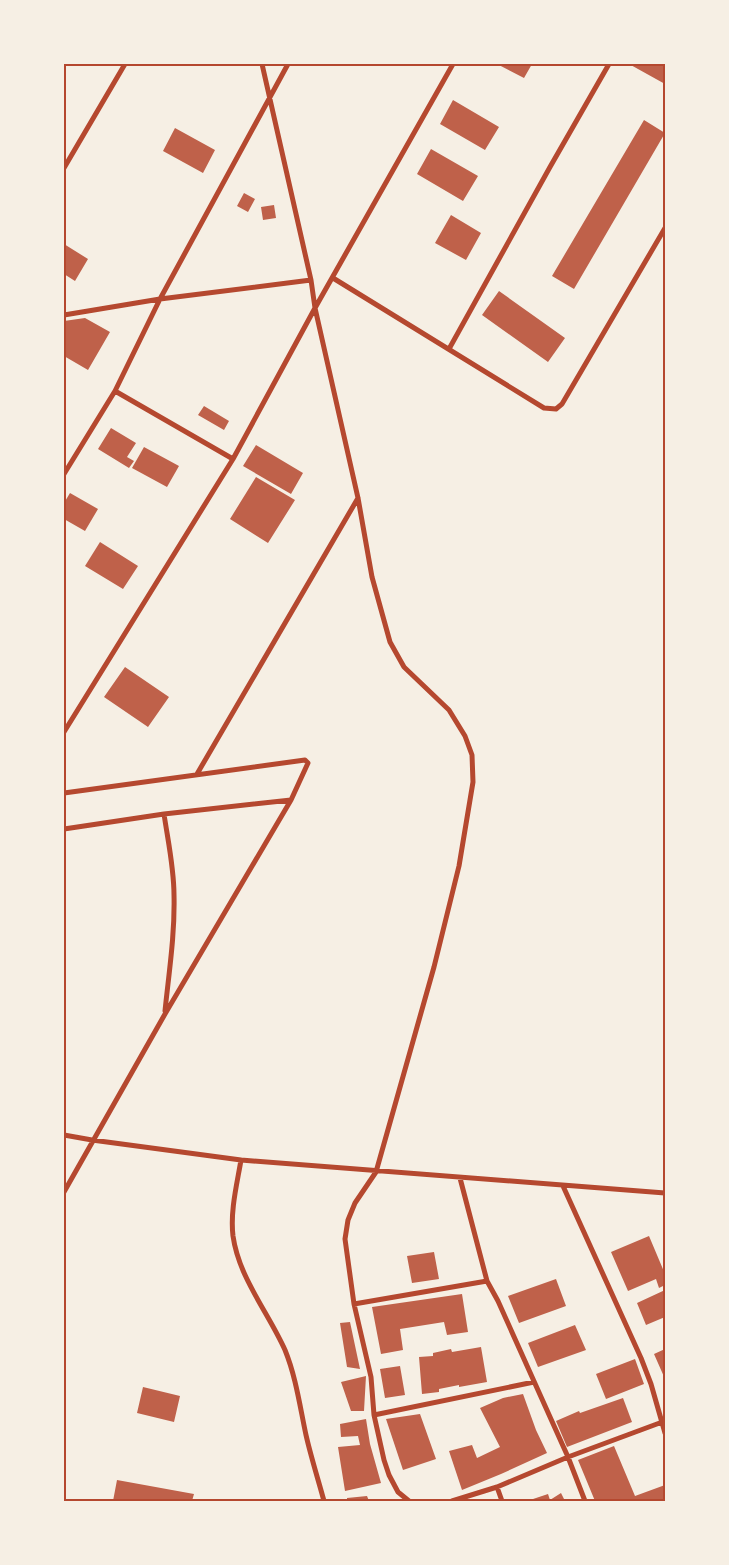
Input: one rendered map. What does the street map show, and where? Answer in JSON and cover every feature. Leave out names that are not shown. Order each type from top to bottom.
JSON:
[{"type":"street","points":[[64,168],[125,64]]},
{"type":"street","points":[[262,64],[358,498],[372,578],[390,642],[404,667],[449,710],[465,736],[472,755],[473,782],[459,866],[436,958],[376,1172],[354,1203],[348,1220],[345,1239],[354,1304],[371,1377],[374,1415],[388,1475],[398,1492],[409,1501]]},
{"type":"street","points":[[64,474],[115,391],[160,299],[288,64]]},
{"type":"street","points":[[64,732],[232,459],[453,64]]},
{"type":"street","points":[[449,349],[609,64]]},
{"type":"street","points":[[333,278],[544,408],[556,409],[562,404],[665,228]]},
{"type":"street","points":[[64,315],[160,299],[311,280]]},
{"type":"street","points":[[115,391],[232,459]]},
{"type":"street","points":[[197,774],[358,498]]},
{"type":"street","points":[[64,792],[306,760],[307,764],[291,800],[92,1140],[64,1192]]},
{"type":"street","points":[[64,829],[164,814],[291,800]]},
{"type":"street","points":[[164,814],[172,862],[174,894],[173,938],[165,1014]]},
{"type":"street","points":[[64,1135],[241,1160],[665,1193]]},
{"type":"street","points":[[241,1160],[234,1205],[233,1234],[238,1258],[253,1292],[285,1350],[296,1383],[307,1438],[324,1501]]},
{"type":"street","points":[[460,1178],[487,1281],[498,1301],[568,1457],[585,1501]]},
{"type":"street","points":[[563,1186],[642,1358],[665,1433]]},
{"type":"street","points":[[354,1304],[487,1281]]},
{"type":"street","points":[[374,1415],[534,1382]]},
{"type":"street","points":[[452,1501],[497,1487],[568,1457],[663,1422]]},
{"type":"street","points":[[497,1487],[502,1501]]},
{"type":"building","points":[[497,64],[532,64],[524,78]]},
{"type":"building","points":[[629,64],[665,64],[665,84]]},
{"type":"building","points":[[453,100],[499,127],[485,150],[440,124]]},
{"type":"building","points":[[644,120],[665,133],[574,289],[552,276]]},
{"type":"building","points":[[175,128],[215,150],[203,173],[163,151]]},
{"type":"building","points":[[431,149],[478,176],[463,201],[417,174]]},
{"type":"building","points":[[244,193],[255,199],[248,212],[237,206]]},
{"type":"building","points":[[274,205],[276,218],[263,220],[261,207]]},
{"type":"building","points":[[451,215],[481,233],[466,260],[435,243]]},
{"type":"building","points":[[64,244],[88,259],[75,281],[64,274]]},
{"type":"building","points":[[499,291],[565,338],[548,362],[482,315]]},
{"type":"building","points":[[85,318],[110,332],[88,370],[64,356],[64,321]]},
{"type":"building","points":[[204,406],[229,421],[224,430],[198,415]]},
{"type":"building","points":[[111,428],[136,443],[127,457],[134,461],[129,468],[98,449]]},
{"type":"building","points":[[256,445],[303,473],[291,494],[243,466]]},
{"type":"building","points":[[144,447],[179,466],[167,487],[132,468]]},
{"type":"building","points":[[256,477],[295,500],[268,543],[230,519]]},
{"type":"building","points":[[70,493],[98,509],[85,531],[64,519],[64,503]]},
{"type":"building","points":[[100,542],[138,566],[123,589],[85,566]]},
{"type":"building","points":[[125,667],[169,697],[148,727],[104,697]]},
{"type":"building","points":[[649,1236],[665,1274],[665,1285],[659,1288],[656,1279],[628,1291],[611,1252]]},
{"type":"building","points":[[434,1252],[439,1279],[412,1283],[407,1256]]},
{"type":"building","points":[[556,1279],[566,1306],[519,1323],[508,1296]]},
{"type":"building","points":[[665,1290],[665,1317],[646,1325],[637,1303]]},
{"type":"building","points":[[462,1294],[468,1332],[447,1335],[444,1322],[400,1329],[403,1350],[381,1354],[372,1307]]},
{"type":"building","points":[[350,1322],[360,1369],[347,1367],[340,1323]]},
{"type":"building","points":[[575,1325],[586,1350],[538,1367],[528,1343]]},
{"type":"building","points":[[481,1347],[487,1382],[459,1387],[459,1385],[439,1389],[439,1392],[422,1394],[419,1357],[433,1356],[433,1353],[451,1349],[452,1352]]},
{"type":"building","points":[[665,1349],[665,1379],[654,1354]]},
{"type":"building","points":[[635,1359],[644,1384],[606,1399],[596,1374]]},
{"type":"building","points":[[400,1366],[405,1395],[385,1398],[380,1369]]},
{"type":"building","points":[[366,1376],[364,1411],[351,1411],[341,1382]]},
{"type":"building","points":[[143,1387],[180,1396],[174,1422],[137,1413]]},
{"type":"building","points":[[523,1394],[536,1430],[547,1453],[462,1490],[449,1451],[472,1445],[477,1458],[500,1447],[480,1408],[503,1398]]},
{"type":"building","points":[[623,1398],[632,1422],[567,1447],[556,1421],[579,1411],[580,1413]]},
{"type":"building","points":[[420,1414],[436,1459],[403,1470],[386,1419]]},
{"type":"building","points":[[366,1419],[370,1444],[381,1483],[345,1491],[338,1447],[360,1445],[358,1436],[341,1437],[340,1424]]},
{"type":"building","points":[[614,1446],[635,1496],[665,1485],[665,1501],[595,1501],[578,1460]]},
{"type":"building","points":[[117,1480],[194,1494],[192,1501],[113,1501]]},
{"type":"building","points":[[561,1493],[565,1501],[527,1501],[548,1494],[550,1500]]},
{"type":"building","points":[[367,1496],[369,1501],[347,1501],[347,1498]]}]
